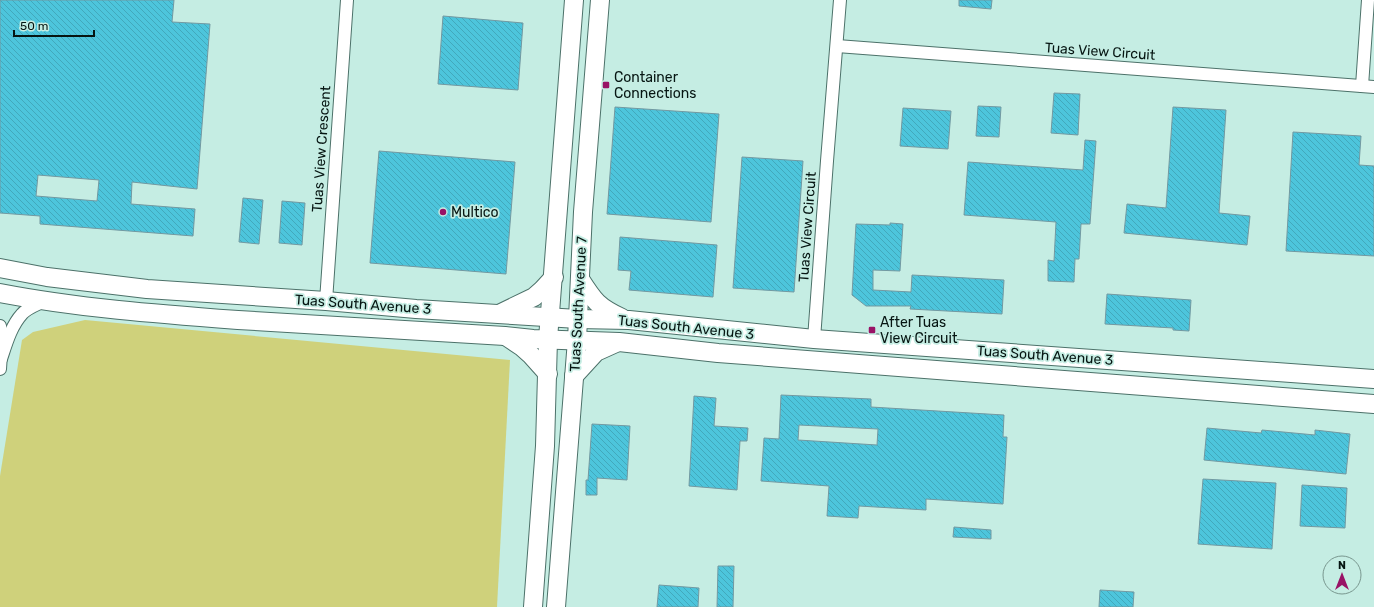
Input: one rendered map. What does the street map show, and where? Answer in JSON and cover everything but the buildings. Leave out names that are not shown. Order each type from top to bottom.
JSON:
[{"type":"street","name":"Tuas View Crescent","points":[[326,301],[348,0]]},
{"type":"street","name":"Tuas South Avenue 7","points":[[533,607],[545,446],[548,339],[554,277],[574,0]]},
{"type":"street","name":"Tuas South Avenue 7","points":[[556,607],[577,340],[584,204],[600,0]]},
{"type":"street","name":"Tuas View Circuit","points":[[814,339],[840,0]]},
{"type":"street","points":[[1362,86],[1368,0]]},
{"type":"street","name":"Tuas View Circuit","points":[[837,46],[1374,87]]},
{"type":"street","name":"Tuas South Avenue 3","points":[[0,268],[47,278],[147,289],[326,301],[416,309],[578,319],[629,320],[814,339],[1374,379]]},
{"type":"street","points":[[499,314],[534,297],[554,277]]},
{"type":"street","points":[[580,279],[590,295],[605,310],[629,320]]},
{"type":"street","name":"Tuas South Avenue 3","points":[[0,293],[44,301],[183,316],[319,326],[619,342],[733,354],[1374,404]]},
{"type":"street","points":[[1,364],[8,338],[22,314],[44,301]]},
{"type":"street","points":[[0,326],[2,338],[1,364]]},
{"type":"street","points":[[505,336],[527,351],[548,374]]},
{"type":"street","points":[[574,376],[596,352],[619,342]]},
{"type":"green space","points":[[85,320],[510,360],[497,607],[0,607],[0,476],[22,340],[33,332]]},
{"type":"place","name":"Container Connections","points":[[606,85]]},
{"type":"place","name":"Multico","points":[[443,212]]},
{"type":"place","name":"After Tuas View Circuit","points":[[872,330]]}]
